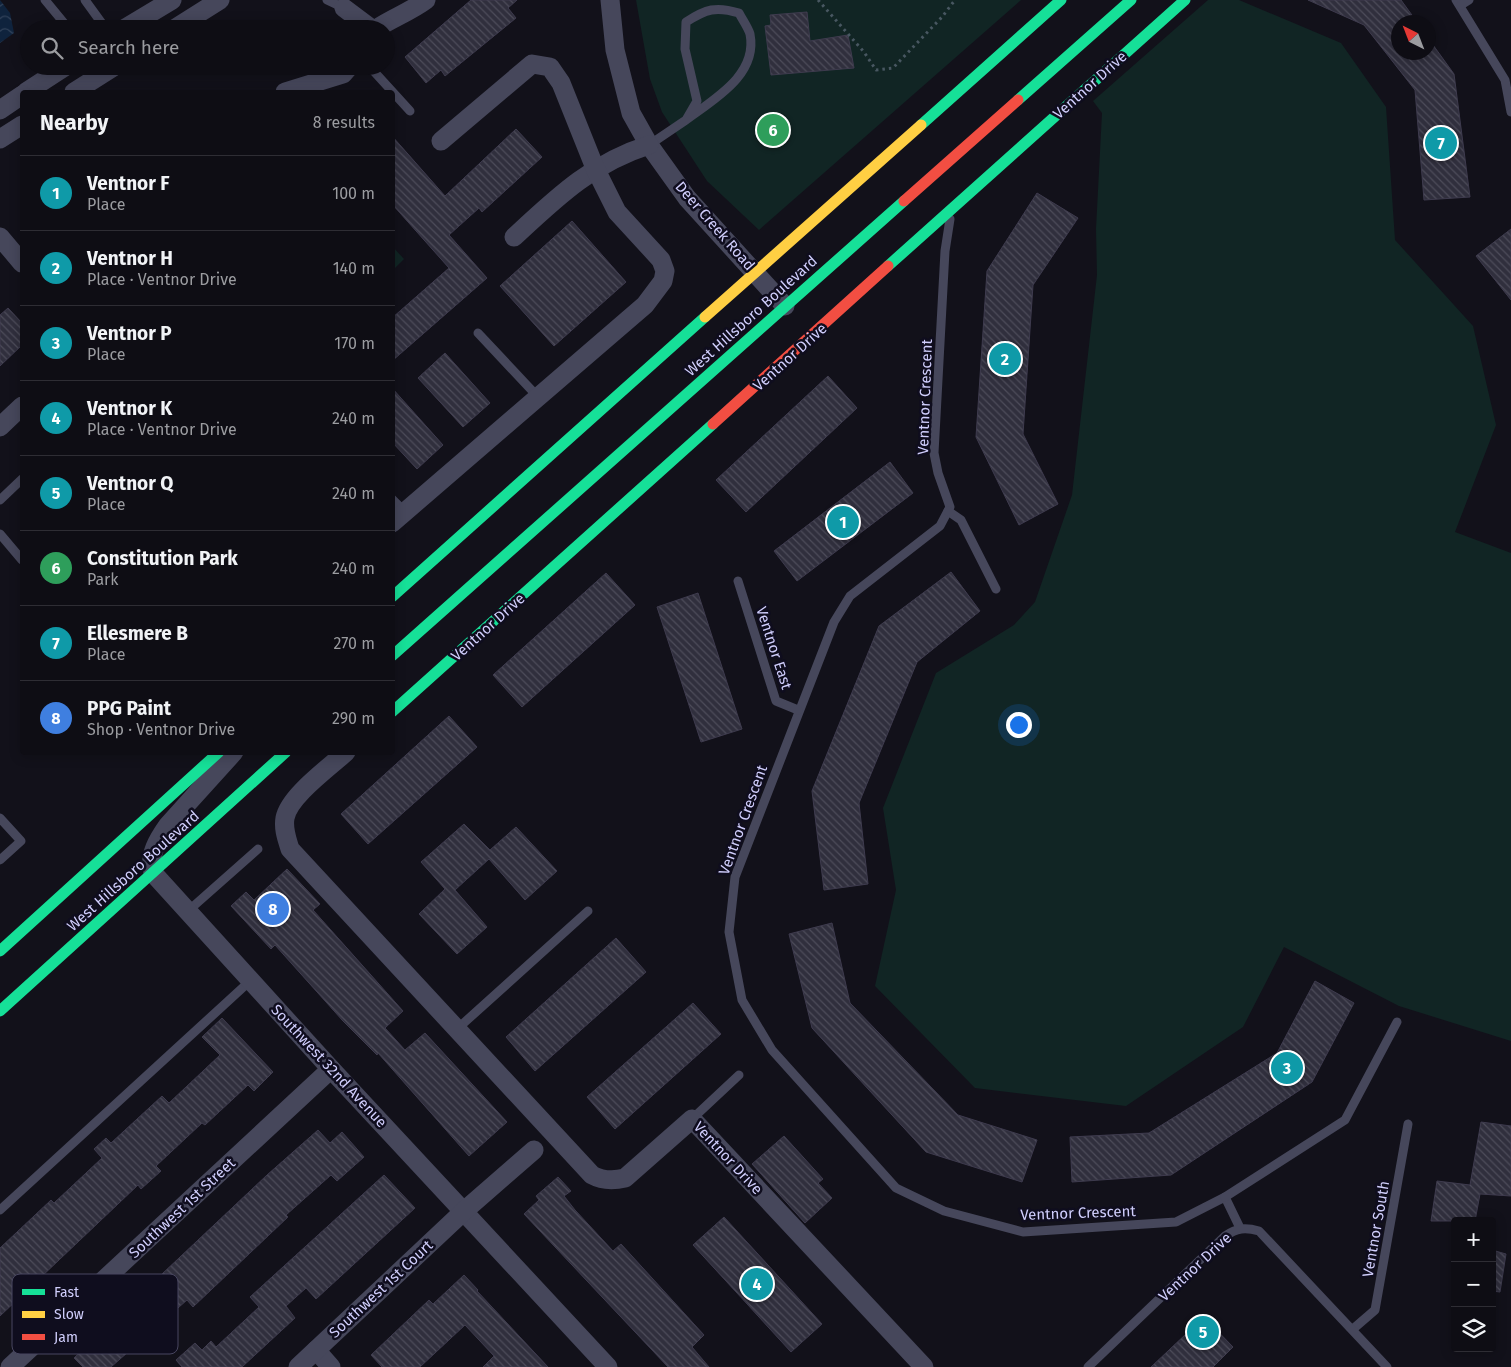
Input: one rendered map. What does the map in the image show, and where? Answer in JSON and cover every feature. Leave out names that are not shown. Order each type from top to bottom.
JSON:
[{"type":"main road","name":"West Hillsboro Boulevard","points":[[395,593],[1061,0]]},
{"type":"main road","name":"West Hillsboro Boulevard","points":[[395,653],[1131,0]]},
{"type":"main road","name":"Ventnor Drive","points":[[395,709],[1185,0]]},
{"type":"main road","name":"West Hillsboro Boulevard","points":[[0,951],[216,755]]},
{"type":"main road","name":"West Hillsboro Boulevard","points":[[0,1011],[283,755]]},
{"type":"street","points":[[139,20],[172,0]]},
{"type":"street","points":[[188,20],[220,0]]},
{"type":"street","points":[[391,20],[410,12],[426,0]]},
{"type":"street","name":"Deer Creek Road","points":[[610,0],[615,50],[631,113],[649,144],[686,198],[785,306]]},
{"type":"street","points":[[338,3],[360,20]]},
{"type":"street","points":[[397,512],[538,397],[645,305],[663,281],[665,271],[661,260],[617,212],[594,168],[561,83],[550,67],[542,64],[532,64],[519,73],[441,141]]},
{"type":"street","points":[[29,90],[52,75]]},
{"type":"street","points":[[77,90],[96,75]]},
{"type":"street","points":[[291,90],[340,75]]},
{"type":"street","points":[[0,110],[20,96]]},
{"type":"street","points":[[0,139],[20,126]]},
{"type":"street","points":[[514,237],[560,194],[594,168],[621,153],[649,144]]},
{"type":"street","points":[[0,236],[20,261]]},
{"type":"street","points":[[0,427],[20,408]]},
{"type":"street","points":[[153,873],[151,866],[153,852],[164,831],[231,755]]},
{"type":"street","name":"Ventnor Drive","points":[[343,755],[302,793],[288,810],[284,826],[290,849],[592,1175],[598,1178],[616,1180],[625,1178],[692,1118],[924,1367]]},
{"type":"street","name":"Southwest 32nd Avenue","points":[[153,873],[331,1070],[608,1367]]},
{"type":"street","name":"Southwest 1st Street","points":[[111,1274],[331,1070]]},
{"type":"street","name":"Southwest 1st Court","points":[[298,1367],[464,1211],[534,1150]]},
{"type":"street","points":[[316,1350],[331,1367]]},
{"type":"street","name":"Southwest 1st Street","points":[[10,1367],[24,1354]]},
{"type":"lane","points":[[45,0],[62,20]]},
{"type":"lane","points":[[85,0],[99,20]]},
{"type":"lane","points":[[1469,0],[1458,3],[1505,80],[1511,112]]},
{"type":"lane","points":[[649,144],[686,120],[732,85],[749,61],[750,33],[739,13],[720,8],[700,13],[686,22],[685,49],[697,102],[686,120]]},
{"type":"lane","points":[[377,75],[391,90]]},
{"type":"lane","points":[[395,95],[410,111]]},
{"type":"lane","name":"Ventnor Crescent","points":[[951,210],[945,251],[934,453],[938,473],[947,494],[948,511],[940,526],[927,539],[850,596],[834,622],[798,710],[735,877],[729,932],[742,1000],[772,1050],[896,1188],[944,1211],[1023,1232],[1176,1222],[1225,1197],[1345,1120],[1397,1022]]},
{"type":"lane","points":[[478,333],[538,397]]},
{"type":"lane","points":[[0,500],[20,480]]},
{"type":"lane","points":[[948,511],[961,520],[996,589]]},
{"type":"lane","points":[[0,534],[20,558]]},
{"type":"lane","name":"Ventnor East","points":[[738,581],[776,701],[798,710]]},
{"type":"lane","points":[[0,818],[21,841],[0,860]]},
{"type":"lane","points":[[188,911],[258,848]]},
{"type":"lane","points":[[456,1030],[588,911]]},
{"type":"lane","points":[[0,1210],[250,981]]},
{"type":"lane","points":[[692,1118],[739,1076]]},
{"type":"lane","name":"Ventnor South","points":[[1353,1329],[1375,1310],[1408,1124]]},
{"type":"lane","points":[[1225,1197],[1240,1228]]},
{"type":"lane","name":"Ventnor Drive","points":[[1088,1367],[1225,1236],[1240,1228],[1248,1228],[1259,1232],[1387,1367]]},
{"type":"path","points":[[818,0],[864,52],[876,70],[893,68],[942,17],[955,0]]},
{"type":"green space","points":[[636,0],[1021,0],[759,230],[707,181],[662,112],[650,79]]},
{"type":"green space","points":[[1208,0],[1239,0],[1341,43],[1386,107],[1395,240],[1473,326],[1496,425],[1455,532],[1511,553],[1511,1041],[1399,1006],[1284,947],[1243,1027],[1126,1106],[975,1088],[875,986],[896,890],[883,808],[936,673],[1014,625],[1035,602],[1072,495],[1097,275],[1096,229],[1102,113],[1093,101]]},
{"type":"green space","points":[[395,249],[404,259],[395,268]]},
{"type":"water","points":[[0,0],[10,13],[14,33],[0,43]]},
{"type":"building","points":[[471,0],[517,0],[508,8],[516,18],[445,76],[441,70],[426,83],[405,57]]},
{"type":"building","points":[[1308,0],[1401,0],[1412,15],[1391,15],[1391,59],[1364,25]]},
{"type":"building","points":[[807,12],[810,41],[848,35],[854,68],[771,75],[765,26],[771,25],[770,15]]},
{"type":"building","points":[[1436,49],[1454,74],[1470,197],[1424,200],[1415,90],[1391,60],[1436,60]]},
{"type":"building","points":[[516,129],[542,157],[482,212],[479,208],[449,235],[487,278],[395,358],[395,315],[449,268],[395,207],[395,139],[445,196]]},
{"type":"building","points":[[1037,193],[1078,218],[1033,285],[1023,434],[1058,504],[1019,525],[976,437],[987,271]]},
{"type":"building","points":[[572,221],[626,282],[554,346],[500,286]]},
{"type":"building","points":[[1511,229],[1511,300],[1476,256]]},
{"type":"building","points":[[8,308],[20,321],[20,347],[0,366],[0,315]]},
{"type":"building","points":[[445,353],[490,403],[463,427],[418,378]]},
{"type":"building","points":[[828,376],[857,408],[746,512],[716,480]]},
{"type":"building","points":[[395,391],[443,445],[417,469],[395,445]]},
{"type":"building","points":[[890,462],[913,493],[797,581],[774,551]]},
{"type":"building","points":[[951,572],[980,611],[917,662],[859,803],[868,884],[824,890],[812,791],[879,626]]},
{"type":"building","points":[[606,573],[635,605],[522,707],[493,675]]},
{"type":"building","points":[[698,593],[742,729],[701,742],[657,607]]},
{"type":"building","points":[[449,716],[477,747],[368,844],[341,814]]},
{"type":"building","points":[[464,824],[490,850],[516,827],[557,871],[525,900],[489,859],[455,890],[487,927],[457,954],[419,914],[445,889],[421,862]]},
{"type":"building","points":[[287,869],[320,904],[313,910],[403,1011],[385,1028],[405,1050],[425,1033],[507,1122],[469,1156],[378,1053],[377,1055],[343,1021],[275,945],[271,949],[231,906],[246,892],[254,900]]},
{"type":"building","points":[[832,923],[850,1003],[958,1115],[1037,1140],[1022,1182],[926,1152],[812,1028],[789,934]]},
{"type":"building","points":[[616,938],[646,972],[535,1071],[506,1037]]},
{"type":"building","points":[[1315,981],[1354,1003],[1312,1082],[1171,1175],[1072,1182],[1070,1137],[1149,1133],[1277,1053]]},
{"type":"building","points":[[693,1003],[721,1034],[615,1129],[587,1097]]},
{"type":"building","points":[[222,1018],[273,1072],[254,1091],[248,1085],[205,1125],[202,1123],[156,1166],[161,1171],[141,1189],[138,1185],[44,1274],[12,1274],[12,1305],[0,1316],[0,1248],[51,1200],[54,1203],[102,1158],[94,1149],[106,1138],[111,1143],[162,1096],[169,1103],[220,1055],[202,1037]]},
{"type":"building","points":[[1481,1122],[1511,1126],[1511,1196],[1480,1194],[1476,1217],[1451,1217],[1451,1221],[1431,1221],[1437,1181],[1470,1185]]},
{"type":"building","points":[[318,1130],[330,1143],[342,1132],[364,1157],[337,1181],[331,1175],[286,1215],[288,1217],[193,1307],[187,1300],[178,1308],[178,1274],[162,1274],[267,1175]]},
{"type":"building","points":[[784,1136],[823,1179],[818,1183],[832,1198],[805,1223],[752,1164]]},
{"type":"building","points":[[384,1175],[415,1208],[316,1299],[306,1288],[286,1306],[295,1318],[242,1367],[182,1367],[176,1360],[195,1343],[202,1350],[211,1341],[216,1347],[259,1307],[250,1297]]},
{"type":"building","points":[[558,1177],[571,1191],[564,1196],[575,1210],[613,1251],[621,1244],[704,1335],[692,1347],[709,1367],[668,1367],[524,1214],[539,1200],[536,1196]]},
{"type":"building","points":[[724,1217],[822,1324],[791,1352],[693,1245]]},
{"type":"building","points":[[1496,1251],[1506,1254],[1500,1292],[1496,1292]]},
{"type":"building","points":[[464,1275],[548,1367],[483,1367],[494,1356],[465,1325],[420,1367],[382,1367],[371,1355],[429,1300],[433,1304]]},
{"type":"building","points":[[1204,1317],[1233,1347],[1213,1367],[1151,1367]]},
{"type":"building","points":[[78,1354],[126,1354],[111,1367],[83,1367],[74,1358]]},
{"type":"traffic: fast","points":[[921,125],[1061,0]]},
{"type":"traffic: fast","points":[[1018,100],[1131,0]]},
{"type":"traffic: fast","points":[[888,266],[1185,0]]},
{"type":"traffic: fast","points":[[395,653],[904,201]]},
{"type":"traffic: fast","points":[[395,594],[705,317]]},
{"type":"traffic: fast","points":[[395,709],[713,424]]},
{"type":"traffic: fast","points":[[0,951],[216,755]]},
{"type":"traffic: fast","points":[[0,1011],[283,755]]},
{"type":"traffic: slow","points":[[705,317],[921,125]]},
{"type":"traffic: jam","points":[[904,201],[1018,100]]},
{"type":"traffic: jam","points":[[713,424],[888,266]]},
{"type":"place","name":"Constitution Park","points":[[773,130]]},
{"type":"place","name":"Ellesmere B","points":[[1441,143]]},
{"type":"place","name":"Ventnor H","points":[[1005,359]]},
{"type":"place","name":"Ventnor F","points":[[843,522]]},
{"type":"place","name":"PPG Paint","points":[[273,909]]},
{"type":"place","name":"Ventnor P","points":[[1287,1068]]},
{"type":"place","name":"Ventnor K","points":[[757,1284]]},
{"type":"place","name":"Ventnor Q","points":[[1203,1332]]}]
